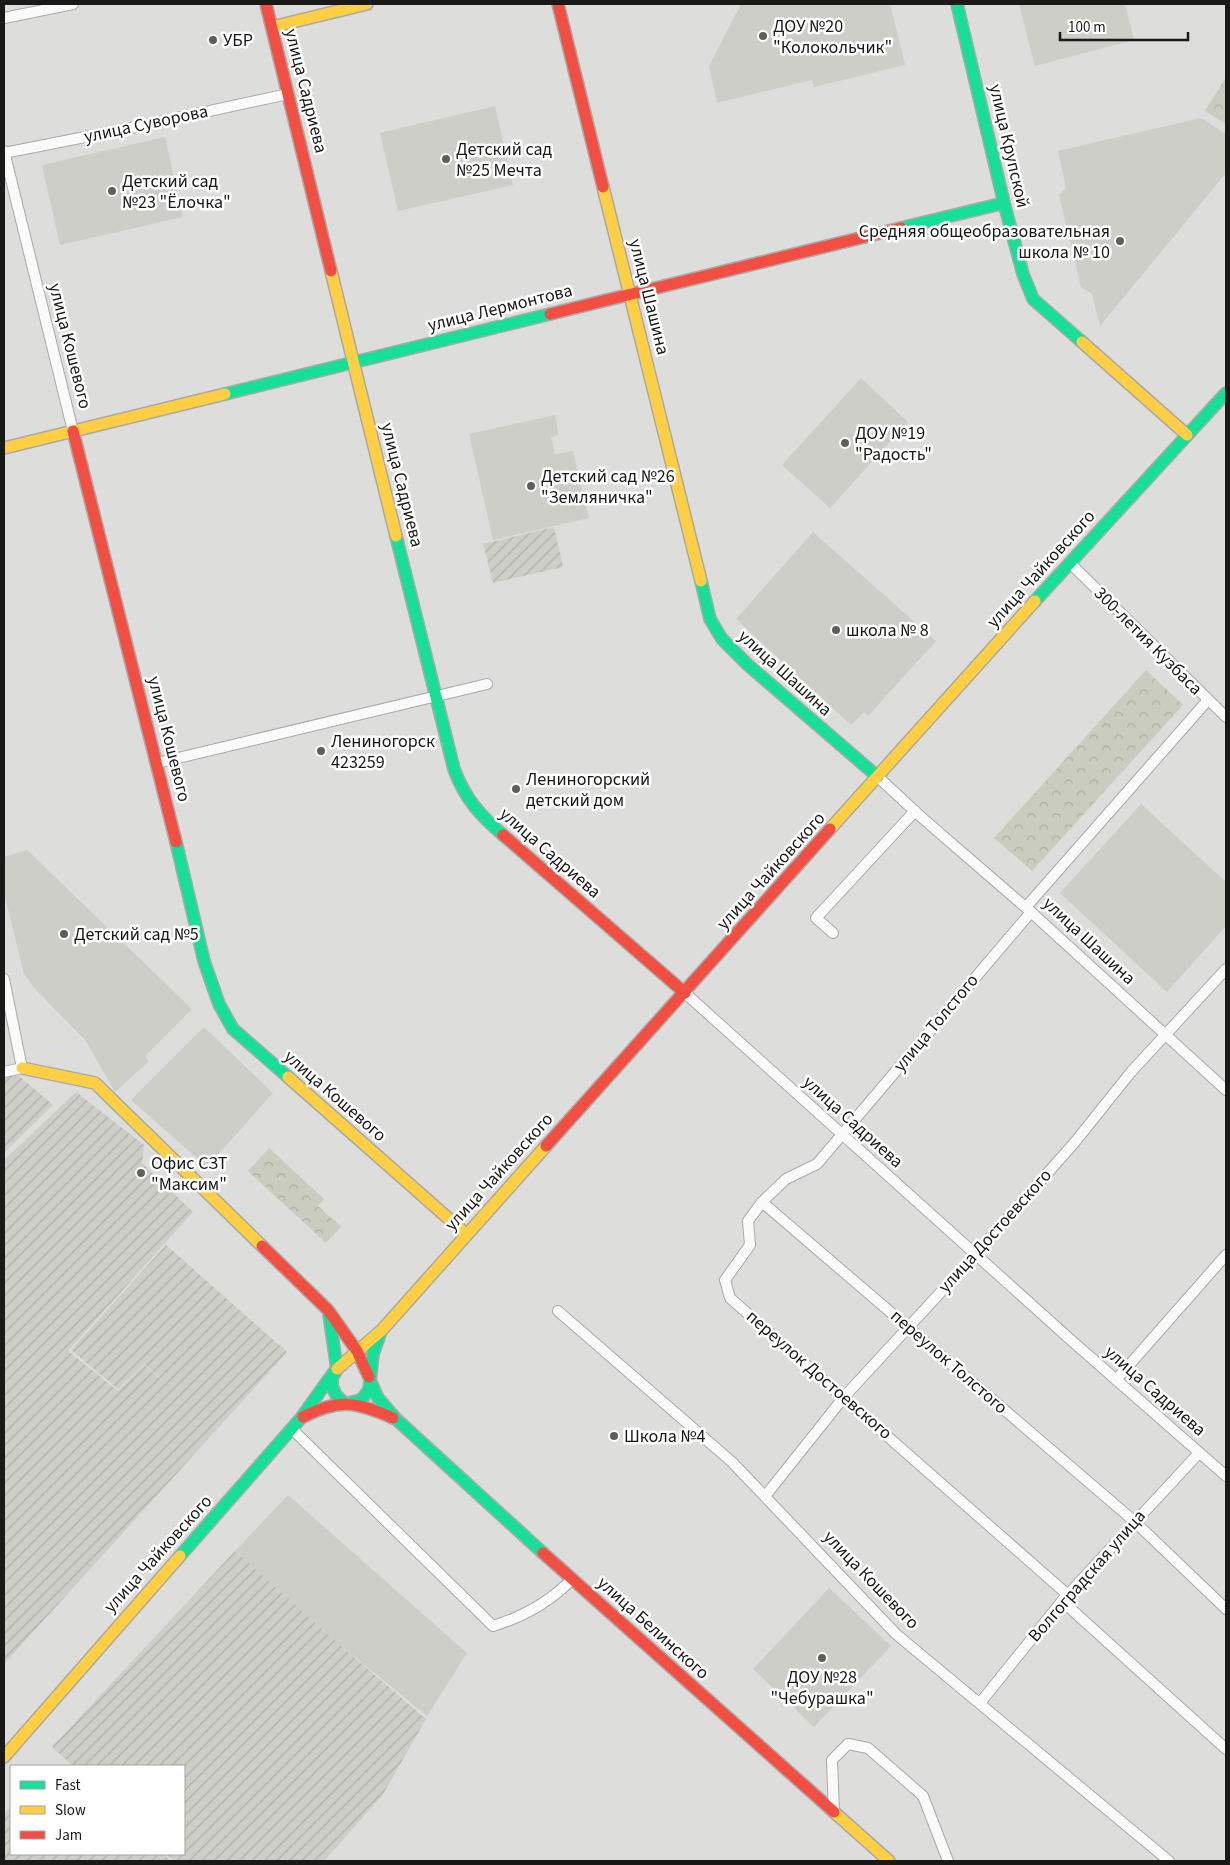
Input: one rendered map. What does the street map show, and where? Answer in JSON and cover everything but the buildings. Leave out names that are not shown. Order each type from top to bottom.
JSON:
[{"type":"street","points":[[4,18],[73,4]]},
{"type":"street","name":"улица Садриева","points":[[266,4],[454,771],[468,801],[482,817],[686,993],[975,1255],[1226,1476]]},
{"type":"street","points":[[272,28],[367,4]]},
{"type":"street","name":"улица Шашина","points":[[558,4],[710,619],[722,639],[748,665],[1028,910],[1226,1090]]},
{"type":"street","name":"улица Крупской","points":[[957,4],[1004,203],[1033,299],[1187,435]]},
{"type":"street","name":"улица Суворова","points":[[4,152],[131,128],[288,94]]},
{"type":"street","name":"улица Кошевого","points":[[4,152],[157,763],[204,961],[221,1013],[232,1029],[466,1234]]},
{"type":"street","name":"улица Лермонтова","points":[[4,448],[1004,203]]},
{"type":"street","name":"улица Чайковского","points":[[4,1757],[292,1429],[335,1370],[382,1330],[466,1234],[686,993],[878,777],[1226,393]]},
{"type":"street","name":"300-летия Кузбаса","points":[[1070,564],[1226,717]]},
{"type":"street","points":[[157,763],[292,729],[487,684]]},
{"type":"street","name":"улица Толстого","points":[[841,1135],[1028,910],[1208,700]]},
{"type":"street","points":[[833,933],[816,918],[915,811]]},
{"type":"street","name":"улица Достоевского","points":[[766,1496],[844,1398],[1075,1142],[1131,1072],[1226,970]]},
{"type":"street","points":[[4,979],[22,1068]]},
{"type":"street","points":[[4,1072],[22,1068],[95,1083],[328,1310],[357,1351],[378,1398],[396,1419]]},
{"type":"street","name":"переулок Достоевского","points":[[841,1135],[817,1164],[786,1179],[762,1202],[748,1221],[750,1245],[725,1280],[730,1298],[844,1398],[1065,1598],[1226,1749]]},
{"type":"street","name":"переулок Толстого","points":[[762,1202],[1134,1521],[1226,1609]]},
{"type":"street","points":[[1116,1380],[1226,1255]]},
{"type":"street","points":[[328,1310],[334,1342],[335,1370],[332,1386],[334,1392],[346,1403],[366,1407],[396,1419]]},
{"type":"street","name":"улица Кошевого","points":[[558,1312],[732,1462],[896,1634],[1169,1861]]},
{"type":"street","points":[[301,1418],[330,1404],[361,1400],[366,1396],[369,1390],[377,1340],[382,1330]]},
{"type":"street","points":[[335,1370],[349,1365],[356,1365],[370,1379]]},
{"type":"street","name":"улица Белинского","points":[[396,1419],[572,1579],[889,1861]]},
{"type":"street","points":[[292,1429],[493,1626],[516,1619],[561,1591],[572,1579]]},
{"type":"street","name":"Волгоградская улица","points":[[980,1703],[1065,1598],[1134,1521],[1199,1453]]},
{"type":"street","points":[[834,1812],[832,1760],[848,1744],[868,1748],[923,1796],[948,1861]]},
{"type":"shaded area","points":[[741,4],[890,4],[905,65],[814,87],[812,80],[717,103],[709,66]]},
{"type":"shaded area","points":[[1019,4],[1125,4],[1134,40],[1035,66]]},
{"type":"shaded area","name":"Детский сад №25 Мечта","points":[[495,106],[513,185],[398,211],[380,133]]},
{"type":"shaded area","name":"Средняя общеобразовательная школа № 10","points":[[1201,118],[1226,134],[1226,173],[1100,326],[1092,294],[1081,287],[1059,195],[1066,188],[1058,151]]},
{"type":"shaded area","name":"Детский сад №23 \"Ёлочка\"","points":[[165,137],[183,217],[60,245],[42,165]]},
{"type":"shaded area","name":"ДОУ №19 \"Радость\"","points":[[861,378],[908,422],[830,508],[782,465]]},
{"type":"shaded area","name":"Детский сад №26 \"Земляничка\"","points":[[555,415],[559,435],[551,437],[555,454],[573,451],[589,518],[493,540],[469,434]]},
{"type":"shaded area","points":[[554,527],[563,567],[493,583],[483,544]]},
{"type":"shaded area","name":"школа № 8","points":[[813,532],[936,641],[868,716],[864,712],[851,725],[736,619]]},
{"type":"shaded area","points":[[1141,804],[1226,882],[1226,926],[1167,992],[1060,893]]},
{"type":"shaded area","name":"Детский сад №5","points":[[27,850],[192,1009],[145,1056],[149,1061],[115,1092],[86,1041],[35,989],[24,974],[4,893],[4,857]]},
{"type":"shaded area","points":[[204,1027],[273,1093],[207,1167],[131,1100]]},
{"type":"shaded area","points":[[17,1074],[53,1105],[4,1153],[4,1077]]},
{"type":"shaded area","points":[[76,1092],[144,1145],[142,1163],[193,1212],[68,1351],[118,1391],[144,1365],[170,1386],[144,1364],[118,1389],[71,1350],[166,1245],[287,1352],[4,1664],[4,1160]]},
{"type":"shaded area","points":[[288,1495],[467,1653],[427,1716],[340,1645],[235,1551]]},
{"type":"shaded area","points":[[235,1551],[426,1719],[382,1796],[324,1861],[174,1861],[167,1855],[185,1855],[185,1765],[72,1765],[52,1747]]},
{"type":"shaded area","name":"ДОУ №28 \"Чебурашка\"","points":[[829,1588],[891,1646],[814,1727],[753,1669]]},
{"type":"shaded area","points":[[10,1807],[10,1855],[164,1855],[171,1861],[4,1861],[4,1814]]},
{"type":"green space","points":[[1226,77],[1226,124],[1205,111]]},
{"type":"green space","points":[[1146,670],[1183,705],[1032,871],[994,838]]},
{"type":"green space","points":[[269,1148],[324,1199],[318,1206],[341,1227],[326,1243],[248,1171]]},
{"type":"traffic: fast","points":[[957,4],[1004,203],[1023,274],[1033,299],[1082,342]]},
{"type":"traffic: fast","points":[[901,228],[1004,203]]},
{"type":"traffic: fast","points":[[225,394],[550,314]]},
{"type":"traffic: fast","points":[[1035,601],[1226,393]]},
{"type":"traffic: fast","points":[[396,536],[454,769],[468,798],[503,835]]},
{"type":"traffic: fast","points":[[701,581],[710,619],[722,639],[748,665],[878,777]]},
{"type":"traffic: fast","points":[[176,842],[204,961],[219,1004],[233,1029],[288,1077]]},
{"type":"traffic: fast","points":[[329,1314],[337,1369],[332,1378],[332,1386],[336,1395],[343,1402]]},
{"type":"traffic: fast","points":[[349,1403],[361,1400],[369,1390],[373,1354],[381,1331]]},
{"type":"traffic: fast","points":[[180,1556],[301,1418],[334,1372]]},
{"type":"traffic: fast","points":[[370,1380],[378,1398],[396,1419],[543,1553]]},
{"type":"traffic: slow","points":[[272,27],[367,4]]},
{"type":"traffic: slow","points":[[603,187],[701,581]]},
{"type":"traffic: slow","points":[[331,271],[396,536]]},
{"type":"traffic: slow","points":[[1082,342],[1187,435]]},
{"type":"traffic: slow","points":[[4,448],[225,394]]},
{"type":"traffic: slow","points":[[830,829],[1035,601]]},
{"type":"traffic: slow","points":[[22,1068],[95,1083],[262,1246]]},
{"type":"traffic: slow","points":[[288,1077],[466,1234]]},
{"type":"traffic: slow","points":[[337,1369],[382,1330],[546,1146]]},
{"type":"traffic: slow","points":[[4,1757],[180,1556]]},
{"type":"traffic: slow","points":[[834,1812],[889,1861]]},
{"type":"traffic: jam","points":[[266,4],[331,271]]},
{"type":"traffic: jam","points":[[558,4],[603,187]]},
{"type":"traffic: jam","points":[[550,314],[901,228]]},
{"type":"traffic: jam","points":[[73,431],[176,842]]},
{"type":"traffic: jam","points":[[546,1146],[830,829]]},
{"type":"traffic: jam","points":[[503,835],[685,993]]},
{"type":"traffic: jam","points":[[262,1246],[328,1310],[357,1351],[369,1377]]},
{"type":"traffic: jam","points":[[303,1417],[327,1407],[348,1404],[369,1408],[393,1418]]},
{"type":"traffic: jam","points":[[543,1553],[834,1812]]},
{"type":"place","name":"ДОУ №20 \"Колокольчик\"","points":[[763,36]]},
{"type":"place","name":"УБР","points":[[213,40]]},
{"type":"place","name":"Детский сад №25 Мечта","points":[[446,159]]},
{"type":"place","name":"Детский сад №23 \"Ёлочка\"","points":[[112,191]]},
{"type":"place","name":"Средняя общеобразовательная школа № 10","points":[[1120,241]]},
{"type":"place","name":"ДОУ №19 \"Радость\"","points":[[845,443]]},
{"type":"place","name":"Детский сад №26 \"Земляничка\"","points":[[531,486]]},
{"type":"place","name":"школа № 8","points":[[836,630]]},
{"type":"place","name":"Лениногорск 423259","points":[[321,751]]},
{"type":"place","name":"Лениногорский детский дом","points":[[516,789]]},
{"type":"place","name":"Детский сад №5","points":[[64,934]]},
{"type":"place","name":"Офис СЗТ \"Максим\"","points":[[141,1173]]},
{"type":"place","name":"Школа №4","points":[[614,1436]]},
{"type":"place","name":"ДОУ №28 \"Чебурашка\"","points":[[822,1658]]}]
